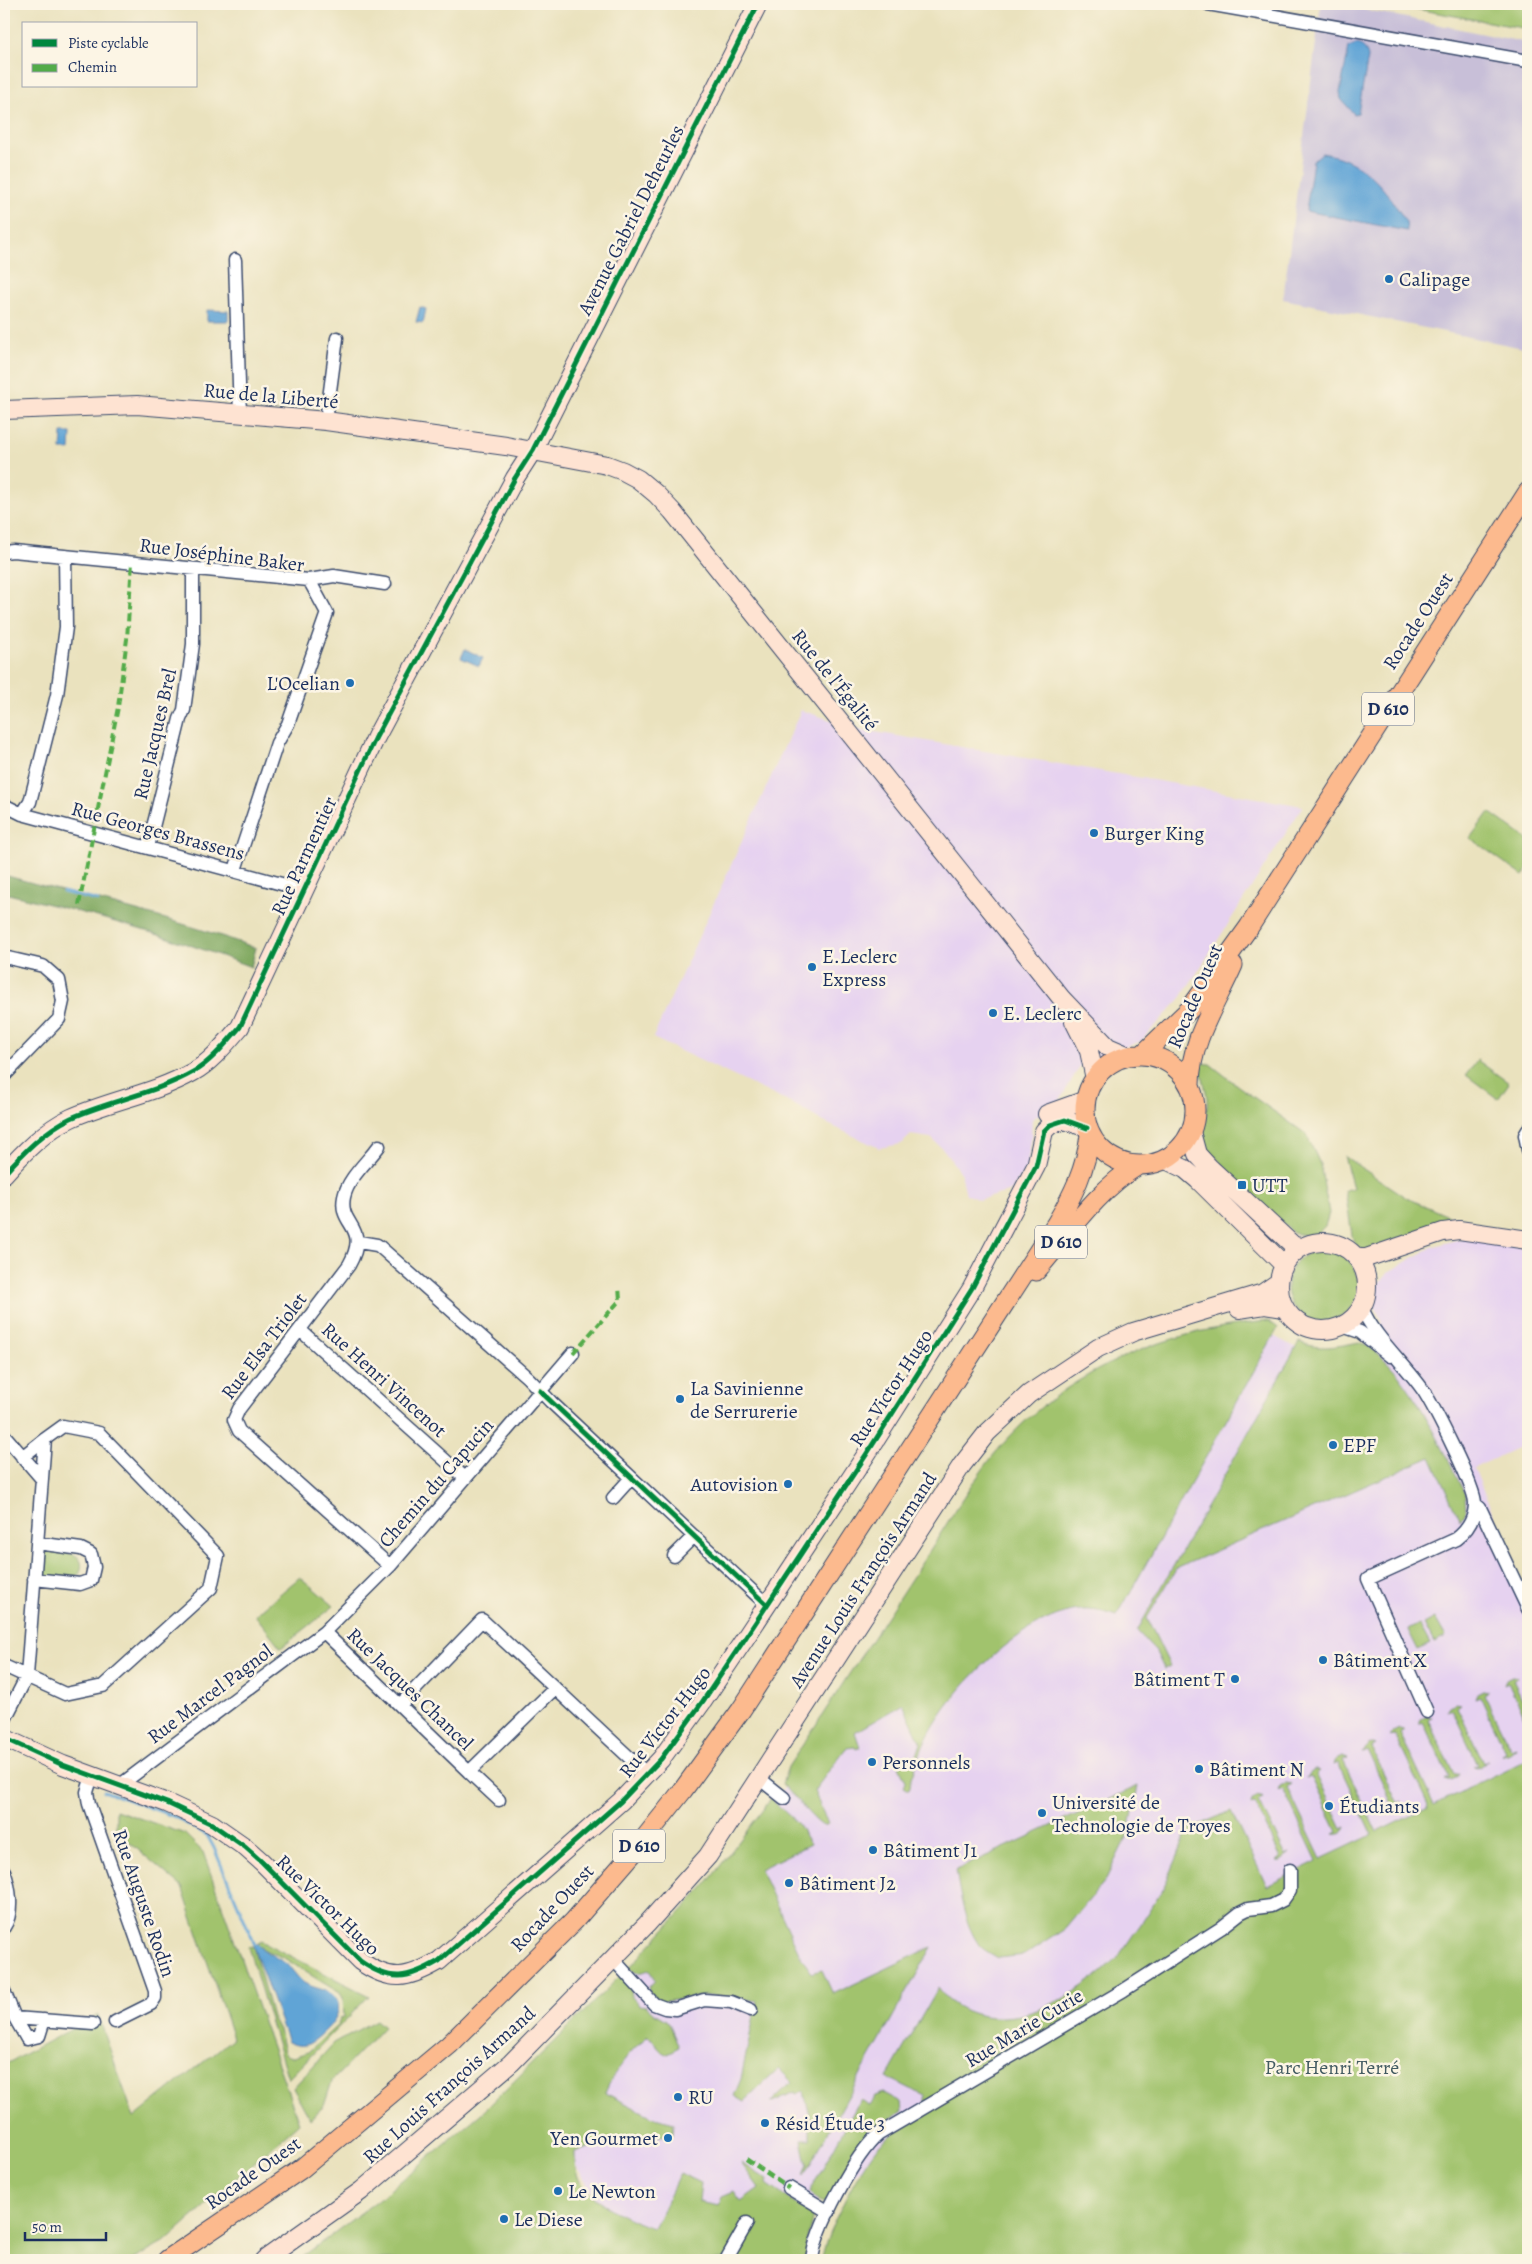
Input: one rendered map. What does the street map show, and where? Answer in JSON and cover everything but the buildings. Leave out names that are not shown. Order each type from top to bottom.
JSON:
[{"type":"main road","name":"Rocade Ouest","points":[[1136,1055],[1190,1009],[1249,927],[1528,492]]},
{"type":"main road","name":"Rocade Ouest","points":[[1190,1085],[1190,1069],[1196,1041],[1249,927]]},
{"type":"main road","points":[[1136,1055],[1157,1057],[1170,1063],[1182,1073],[1194,1094],[1196,1113],[1192,1132],[1185,1143],[1166,1160],[1152,1165],[1123,1164],[1110,1157],[1098,1147],[1089,1132],[1085,1109],[1086,1100],[1094,1079],[1110,1064],[1136,1055]]},
{"type":"main road","name":"Rocade Ouest","points":[[168,2260],[301,2169],[441,2052],[511,1985],[580,1913],[633,1853],[712,1750],[819,1590],[1056,1224],[1079,1183],[1088,1156],[1089,1132]]},
{"type":"main road","name":"Rocade Ouest","points":[[991,1324],[1097,1201],[1126,1173],[1138,1166]]},
{"type":"street","name":"Avenue Gabriel Deheurles","points":[[533,450],[758,4]]},
{"type":"street","points":[[1208,4],[1528,61]]},
{"type":"street","points":[[235,260],[240,415]]},
{"type":"street","points":[[326,420],[337,338]]},
{"type":"street","name":"Rue de la Liberté","points":[[4,410],[137,405],[240,415],[326,420],[533,450]]},
{"type":"street","name":"Rue Parmentier","points":[[4,1174],[18,1159],[55,1127],[72,1118],[158,1089],[195,1071],[222,1048],[240,1027],[376,737],[515,478],[533,450]]},
{"type":"street","name":"Rue de l'Égalité","points":[[533,450],[607,465],[638,479],[656,494],[1062,999]]},
{"type":"street","name":"Rue Joséphine Baker","points":[[4,552],[65,556],[309,580],[326,613],[288,724],[277,743],[235,870]]},
{"type":"street","points":[[22,814],[30,802],[57,695],[66,627],[65,556]]},
{"type":"street","name":"Rue Jacques Brel","points":[[148,847],[180,718],[184,710],[193,644],[193,569]]},
{"type":"street","points":[[309,580],[334,576],[385,584]]},
{"type":"street","name":"Rue Georges Brassens","points":[[4,805],[22,814],[304,890]]},
{"type":"street","points":[[4,957],[43,966],[59,980],[63,1001],[59,1019],[4,1076]]},
{"type":"street","points":[[1062,999],[1108,1047],[1136,1055]]},
{"type":"street","points":[[1062,999],[1089,1051],[1094,1079]]},
{"type":"street","name":"Rue Victor Hugo","points":[[1029,1178],[1033,1163],[1035,1130],[1041,1119],[1048,1114],[1086,1100]]},
{"type":"street","name":"Rue Victor Hugo","points":[[4,1738],[92,1776],[168,1803],[212,1824],[229,1835],[262,1862],[360,1962],[384,1975],[403,1977],[439,1961],[621,1801],[647,1774],[703,1701],[972,1288],[1036,1166],[1044,1130],[1050,1125],[1064,1120],[1089,1132]]},
{"type":"street","points":[[1192,1132],[1197,1154],[1209,1167],[1294,1246],[1302,1248]]},
{"type":"street","points":[[1527,1133],[1528,1150]]},
{"type":"street","points":[[379,1146],[347,1188],[344,1198],[347,1216],[359,1242],[380,1247],[540,1391],[767,1605]]},
{"type":"street","points":[[1166,1160],[1185,1169],[1198,1180],[1284,1265]]},
{"type":"street","points":[[1357,1258],[1366,1258],[1443,1232],[1459,1230],[1528,1240]]},
{"type":"street","points":[[1367,1280],[1372,1273],[1384,1264],[1423,1240]]},
{"type":"street","name":"Rue Elsa Triolet","points":[[359,1242],[350,1265],[229,1421],[390,1566]]},
{"type":"street","points":[[1321,1242],[1333,1243],[1345,1248],[1357,1258],[1367,1280],[1362,1308],[1353,1318],[1342,1326],[1324,1331],[1305,1327],[1290,1316],[1284,1308],[1279,1295],[1279,1282],[1284,1265],[1295,1252],[1321,1242]]},
{"type":"street","name":"Avenue Louis François Armand","points":[[647,1924],[708,1856],[760,1779],[957,1473],[987,1433],[1029,1394],[1098,1348],[1132,1332],[1263,1293],[1279,1282]]},
{"type":"street","name":"Avenue Louis François Armand","points":[[1170,1321],[1265,1305],[1284,1308]]},
{"type":"street","points":[[1362,1308],[1370,1323],[1423,1391],[1474,1493],[1475,1504],[1471,1522],[1456,1539],[1368,1579],[1426,1712]]},
{"type":"street","points":[[1342,1326],[1360,1332],[1410,1372]]},
{"type":"street","name":"Rue Henri Vincenot","points":[[300,1330],[465,1478]]},
{"type":"street","name":"Chemin du Capucin","points":[[324,1632],[390,1566],[573,1353]]},
{"type":"street","points":[[4,1666],[65,1694],[103,1686],[211,1588],[218,1556],[99,1432],[63,1426],[22,1457]]},
{"type":"street","points":[[4,1435],[42,1480]]},
{"type":"street","points":[[4,1721],[27,1676],[45,1439]]},
{"type":"street","points":[[613,1498],[631,1478]]},
{"type":"street","points":[[1475,1504],[1482,1514],[1528,1609]]},
{"type":"street","points":[[674,1556],[694,1536]]},
{"type":"street","points":[[34,1579],[80,1584],[91,1580],[94,1567],[91,1554],[81,1549],[37,1542]]},
{"type":"street","points":[[400,1705],[482,1620],[647,1774]]},
{"type":"street","name":"Rue Jacques Chancel","points":[[324,1632],[499,1800]]},
{"type":"street","name":"Rue Marcel Pagnol","points":[[119,1786],[324,1632]]},
{"type":"street","name":"Rue Jacques Chancel","points":[[469,1772],[555,1688]]},
{"type":"street","name":"Rue Auguste Rodin","points":[[92,1776],[87,1792],[89,1804],[156,1998],[151,2004],[115,2022]]},
{"type":"street","points":[[760,1779],[784,1798]]},
{"type":"street","points":[[4,1870],[8,1883],[10,1918],[4,1927]]},
{"type":"street","name":"Rue Marie Curie","points":[[812,2260],[817,2237],[829,2212],[864,2149],[879,2134],[1116,1995],[1221,1928],[1240,1913],[1248,1909],[1271,1906],[1283,1900],[1290,1890],[1290,1870]]},
{"type":"street","name":"Rue Louis François Armand","points":[[264,2260],[361,2191],[511,2063],[647,1924]]},
{"type":"street","points":[[613,1960],[654,2004],[665,2008],[675,2009],[704,2000],[731,2002],[751,2010]]},
{"type":"street","points":[[4,1990],[15,2018],[27,2040],[39,2036],[44,2020]]},
{"type":"street","points":[[15,2018],[94,2024]]},
{"type":"street","points":[[789,2188],[829,2212]]},
{"type":"street","points":[[726,2260],[747,2223]]},
{"type":"shaded area","points":[[1321,4],[1338,4],[1528,43],[1528,349],[1283,299]]},
{"type":"shaded area","points":[[801,710],[857,729],[1303,806],[1181,998],[1141,1041],[1081,1064],[1059,1102],[1032,1119],[1031,1142],[1026,1169],[1011,1191],[979,1200],[966,1194],[961,1174],[944,1150],[931,1138],[911,1135],[901,1144],[879,1148],[822,1121],[795,1105],[653,1038]]},
{"type":"shaded area","points":[[1466,1237],[1528,1248],[1528,1443],[1474,1468],[1528,1599],[1528,1775],[911,2132],[790,2222],[646,2234],[607,2215],[564,2147],[543,2064],[754,1834],[994,1465],[1262,1330],[1308,1354],[1362,1351],[1382,1322],[1375,1306],[1378,1284],[1390,1271],[1432,1247]]},
{"type":"green space","points":[[1388,4],[1528,4],[1528,29]]},
{"type":"green space","points":[[1489,812],[1528,840],[1528,868],[1523,876],[1470,838]]},
{"type":"green space","points":[[4,875],[162,918],[256,948],[251,967],[129,926],[4,893]]},
{"type":"green space","points":[[1477,1060],[1509,1083],[1498,1099],[1466,1075]]},
{"type":"green space","points":[[1201,1063],[1210,1064],[1306,1134],[1320,1164],[1329,1213],[1325,1226],[1317,1234],[1310,1236],[1293,1233],[1205,1147],[1203,1129],[1207,1111],[1207,1099]]},
{"type":"green space","points":[[1344,1156],[1405,1197],[1448,1216],[1444,1222],[1365,1251],[1362,1250],[1353,1240],[1352,1235],[1345,1190],[1353,1188]]},
{"type":"green space","points":[[1330,1250],[1349,1260],[1357,1272],[1359,1286],[1357,1300],[1349,1312],[1337,1320],[1316,1322],[1297,1312],[1289,1300],[1287,1279],[1297,1260],[1309,1252]]},
{"type":"green space","points":[[1269,1321],[1278,1328],[1117,1616],[1095,1610],[1072,1611],[1051,1618],[1009,1643],[970,1679],[939,1718],[921,1752],[909,1790],[904,1787],[906,1782],[899,1766],[916,1758],[921,1743],[903,1704],[855,1732],[860,1747],[856,1749],[855,1747],[846,1748],[814,1791],[828,1824],[824,1826],[816,1820],[782,1784],[788,1767],[973,1484],[992,1457],[1019,1427],[1049,1401],[1082,1379],[1116,1360],[1191,1334],[1229,1326]]},
{"type":"green space","name":"EPF","points":[[1299,1342],[1322,1347],[1359,1342],[1376,1352],[1392,1367],[1407,1386],[1434,1432],[1465,1494],[1466,1510],[1460,1521],[1431,1457],[1177,1568],[1147,1618],[1170,1666],[1164,1669],[1155,1650],[1137,1631]]},
{"type":"green space","points":[[48,1550],[65,1552],[76,1556],[81,1563],[79,1575],[74,1578],[47,1576],[42,1573],[42,1556]]},
{"type":"green space","points":[[300,1577],[334,1606],[281,1648],[255,1615]]},
{"type":"green space","points":[[1435,1618],[1446,1637],[1434,1643],[1424,1624]]},
{"type":"green space","points":[[1419,1624],[1430,1644],[1418,1650],[1408,1630]]},
{"type":"green space","points":[[1512,1676],[1518,1677],[1513,1680],[1528,1711],[1528,1724],[1508,1682],[1504,1684],[1506,1679]]},
{"type":"green space","points":[[1483,1690],[1489,1691],[1484,1694],[1511,1749],[1515,1747],[1508,1754],[1502,1754],[1506,1752],[1480,1696],[1475,1698],[1477,1693]]},
{"type":"green space","points":[[1456,1703],[1461,1704],[1457,1707],[1483,1762],[1487,1760],[1478,1768],[1474,1767],[1478,1765],[1452,1709],[1447,1711],[1450,1706]]},
{"type":"green space","points":[[1427,1716],[1432,1717],[1428,1720],[1454,1775],[1459,1774],[1453,1779],[1445,1780],[1449,1778],[1423,1722],[1419,1724],[1421,1719]]},
{"type":"green space","name":"Parc Henri Terré","points":[[1399,1729],[1404,1730],[1400,1733],[1434,1805],[1528,1759],[1528,2260],[822,2260],[836,2218],[873,2152],[880,2144],[902,2128],[926,2116],[925,2096],[887,2077],[938,1988],[949,2001],[972,2013],[994,2017],[1017,2015],[1040,2009],[1062,1999],[1101,1972],[1121,1952],[1150,1911],[1165,1885],[1187,1830],[1231,1811],[1267,1886],[1317,1861],[1283,1789],[1278,1791],[1280,1786],[1286,1783],[1292,1784],[1287,1787],[1321,1859],[1372,1835],[1338,1763],[1334,1765],[1336,1759],[1342,1756],[1348,1758],[1343,1760],[1377,1832],[1429,1807],[1395,1735],[1390,1737],[1393,1732]]},
{"type":"green space","points":[[1370,1743],[1376,1745],[1371,1747],[1398,1803],[1402,1801],[1395,1808],[1389,1808],[1393,1805],[1367,1750],[1362,1752]]},
{"type":"green space","points":[[1315,1770],[1320,1771],[1316,1774],[1342,1829],[1346,1827],[1341,1833],[1333,1834],[1337,1832],[1311,1776],[1306,1778],[1309,1773]]},
{"type":"green space","points":[[1138,1786],[1129,1832],[1105,1881],[1065,1929],[1025,1955],[998,1958],[981,1947],[966,1918],[956,1870]]},
{"type":"green space","points":[[1258,1796],[1264,1798],[1259,1801],[1286,1856],[1290,1854],[1281,1861],[1277,1861],[1281,1858],[1255,1803],[1250,1805],[1253,1799]]},
{"type":"green space","points":[[771,1799],[797,1823],[810,1844],[760,1869],[802,1959],[812,1973],[822,1970],[833,1994],[932,1947],[803,2177],[807,2163],[802,2140],[810,2140],[810,2116],[804,2092],[796,2094],[795,2092],[770,2103],[792,2082],[779,2069],[744,2102],[734,2096],[741,2079],[757,2001],[732,1997],[703,1996],[662,2002],[650,1993],[648,1988],[655,1980],[649,1970],[638,1973],[629,1968],[705,1886]]},
{"type":"green space","points":[[116,1810],[185,1834],[203,1852],[299,2123],[163,2243],[133,2260],[4,2260],[4,2065],[98,2015],[134,2118],[233,2038],[182,1887],[116,1831]]},
{"type":"green space","points":[[261,1941],[369,1996],[288,2079],[248,1947],[253,1946],[272,2017],[279,2030],[284,2052],[288,2056],[293,2057],[308,2052],[338,2025],[340,2018],[344,2017],[343,1998],[340,1993],[289,1961],[260,1947],[257,1944]]},
{"type":"green space","points":[[620,1976],[629,1985],[632,1997],[639,2005],[646,2006],[666,2020],[679,2047],[665,2054],[648,2036],[623,2062],[613,2076],[605,2093],[655,2118],[674,2123],[673,2135],[618,2139],[575,2152],[576,2169],[580,2182],[597,2200],[606,2206],[625,2217],[654,2228],[680,2173],[701,2183],[699,2202],[719,2206],[722,2196],[734,2191],[741,2201],[759,2188],[741,2163],[768,2180],[767,2184],[813,2216],[806,2243],[805,2260],[298,2260],[378,2200],[484,2111]]},
{"type":"green space","points":[[376,2020],[384,2027],[332,2081],[324,2106],[310,2119],[293,2088],[334,2043]]},
{"type":"green space","points":[[884,2093],[901,2102],[902,2111],[864,2140],[829,2200],[822,2202],[813,2197],[810,2191],[860,2100],[869,2105],[875,2096]]},
{"type":"water","points":[[1356,44],[1364,48],[1368,57],[1358,113],[1354,114],[1341,99],[1340,92],[1349,47]]},
{"type":"water","points":[[1322,153],[1350,162],[1372,177],[1382,187],[1406,222],[1407,231],[1306,211],[1313,161]]},
{"type":"water","points":[[420,307],[426,309],[423,323],[416,322]]},
{"type":"water","points":[[207,310],[228,311],[228,321],[207,321]]},
{"type":"water","points":[[62,433],[71,433],[70,450],[61,450]]},
{"type":"water","points":[[465,649],[483,658],[479,666],[461,658]]},
{"type":"water","points":[[257,1944],[285,1963],[304,1983],[326,1991],[334,1996],[338,2002],[336,2016],[332,2022],[322,2034],[309,2044],[296,2045],[288,2042],[253,1946]]},
{"type":"waterway","points":[[63,892],[98,901]]},
{"type":"waterway","points":[[104,1791],[173,1816],[207,1835],[255,1945]]},
{"type":"marked path","points":[[79,905],[118,707],[127,639],[132,562]]},
{"type":"marked path","points":[[573,1353],[620,1300],[619,1287]]},
{"type":"marked path","points":[[746,2159],[789,2188]]},
{"type":"cycle path","points":[[4,1174],[35,1143],[61,1123],[101,1106],[163,1086],[200,1068],[224,1046],[240,1027],[376,737],[515,478],[533,450],[758,4]]},
{"type":"cycle path","points":[[4,1738],[63,1765],[167,1803],[212,1824],[245,1847],[262,1862],[360,1961],[371,1968],[390,1975],[409,1975],[439,1961],[621,1801],[661,1759],[742,1643],[866,1455],[972,1288],[1036,1166],[1044,1131],[1050,1125],[1065,1120],[1087,1128]]},
{"type":"cycle path","points":[[540,1391],[767,1605]]},
{"type":"place","name":"Calipage","points":[[1389,279]]},
{"type":"place","name":"L'Ocelian","points":[[350,683]]},
{"type":"place","name":"Burger King","points":[[1094,833]]},
{"type":"place","name":"E.Leclerc Express","points":[[812,967]]},
{"type":"place","name":"E. Leclerc","points":[[993,1013]]},
{"type":"place","name":"UTT","points":[[1242,1185]]},
{"type":"place","name":"La Savinienne de Serrurerie","points":[[680,1399]]},
{"type":"place","name":"EPF","points":[[1333,1445]]},
{"type":"place","name":"Autovision","points":[[788,1484]]},
{"type":"place","name":"Bâtiment X","points":[[1323,1660]]},
{"type":"place","name":"Bâtiment T","points":[[1235,1679]]},
{"type":"place","name":"Personnels","points":[[872,1762]]},
{"type":"place","name":"Bâtiment N","points":[[1199,1769]]},
{"type":"place","name":"Étudiants","points":[[1329,1806]]},
{"type":"place","name":"Université de Technologie de Troyes","points":[[1042,1813]]},
{"type":"place","name":"Bâtiment J1","points":[[873,1850]]},
{"type":"place","name":"Bâtiment J2","points":[[789,1883]]},
{"type":"place","name":"RU","points":[[678,2097]]},
{"type":"place","name":"Résid Étude 3","points":[[765,2123]]},
{"type":"place","name":"Yen Gourmet","points":[[668,2138]]},
{"type":"place","name":"Le Newton","points":[[558,2191]]},
{"type":"place","name":"Le Diese","points":[[504,2219]]}]
